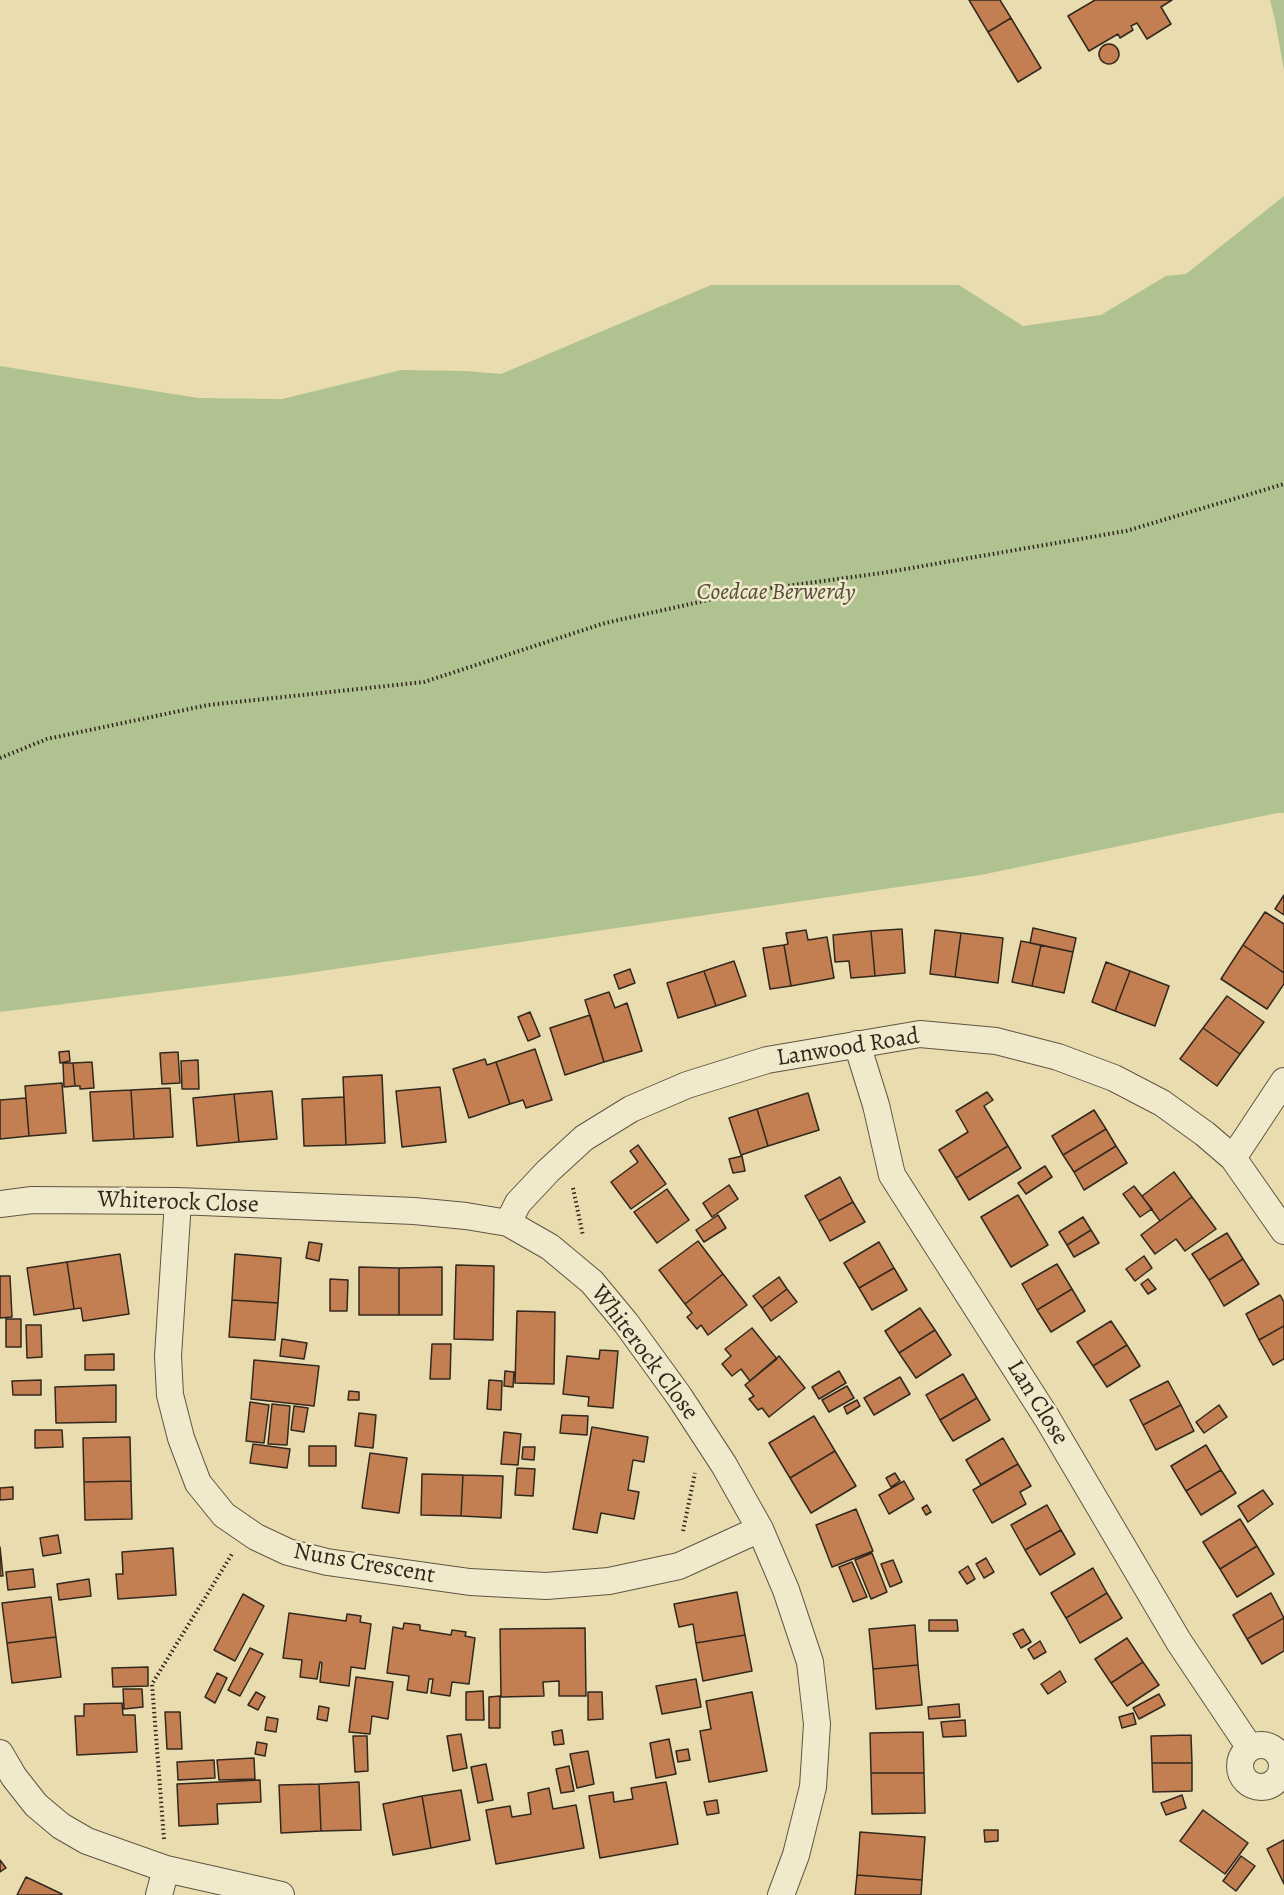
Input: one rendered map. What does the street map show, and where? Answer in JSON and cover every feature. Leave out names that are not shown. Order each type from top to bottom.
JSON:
[{"type":"street","name":"Lanwood Road","points":[[508,1223],[518,1203],[566,1154],[584,1138],[631,1109],[687,1085],[767,1060],[920,1034],[996,1041],[1059,1056],[1114,1078],[1162,1103],[1206,1134],[1233,1158],[1284,1231]]},
{"type":"street","name":"Lan Close","points":[[857,1044],[876,1105],[892,1175],[1047,1418],[1179,1642],[1250,1748]]},
{"type":"street","points":[[1233,1158],[1284,1081]]},
{"type":"street","name":"Whiterock Close","points":[[0,1204],[32,1200],[178,1201],[414,1211],[466,1216],[508,1223],[550,1247],[592,1282],[626,1323],[724,1465],[760,1529],[786,1590],[810,1662],[817,1724],[813,1787],[796,1855],[781,1895]]},
{"type":"street","name":"Nuns Crescent","points":[[178,1201],[168,1356],[170,1395],[181,1438],[198,1483],[224,1515],[256,1537],[288,1552],[327,1562],[470,1582],[546,1586],[609,1581],[675,1567],[760,1529]]},
{"type":"street","points":[[1264,1744],[1282,1757],[1282,1767],[1276,1780],[1264,1787],[1254,1786],[1248,1782],[1240,1771],[1241,1757],[1250,1748],[1264,1744]]},
{"type":"street","points":[[0,1753],[14,1777],[36,1805],[61,1826],[87,1841],[166,1869],[281,1895]]},
{"type":"street","points":[[159,1895],[166,1869]]},
{"type":"path","points":[[0,758],[48,739],[208,705],[424,682],[616,621],[749,591],[882,573],[1126,531],[1284,484]]},
{"type":"path","points":[[566,1154],[583,1234],[571,1265]]},
{"type":"path","points":[[675,1567],[703,1433]]},
{"type":"path","points":[[166,1869],[152,1684],[247,1531]]},
{"type":"green space","points":[[1270,0],[1284,0],[1284,70],[1275,20]]},
{"type":"green space","name":"Coedcae Berwerdy","points":[[1284,196],[1284,813],[981,875],[294,975],[0,1012],[0,366],[198,398],[282,399],[401,370],[501,374],[711,285],[959,285],[1023,326],[1101,315],[1166,276],[1186,274]]},
{"type":"building","points":[[969,0],[1000,0],[1011,18],[988,32]]},
{"type":"building","points":[[1095,0],[1172,0],[1161,7],[1171,24],[1147,39],[1137,23],[1131,26],[1133,30],[1120,38],[1118,34],[1089,51],[1068,16]]},
{"type":"building","points":[[1011,18],[1041,68],[1018,82],[988,32]]},
{"type":"building","points":[[1109,44],[1116,47],[1119,54],[1116,61],[1109,64],[1102,61],[1099,54],[1102,47]]},
{"type":"building","points":[[1284,895],[1284,915],[1275,909]]},
{"type":"building","points":[[1265,912],[1284,924],[1284,973],[1243,945]]},
{"type":"building","points":[[1033,928],[1076,938],[1073,952],[1030,943]]},
{"type":"building","points":[[902,929],[905,973],[875,976],[871,931]]},
{"type":"building","points":[[806,930],[808,940],[827,937],[834,978],[791,986],[784,945],[788,944],[786,933]]},
{"type":"building","points":[[935,930],[961,933],[955,977],[930,974]]},
{"type":"building","points":[[871,931],[875,976],[851,978],[849,961],[835,962],[833,935]]},
{"type":"building","points":[[961,933],[1003,938],[998,983],[955,977]]},
{"type":"building","points":[[1021,941],[1041,945],[1032,986],[1012,982]]},
{"type":"building","points":[[784,945],[791,986],[770,989],[763,948]]},
{"type":"building","points":[[1041,945],[1073,952],[1064,993],[1032,986]]},
{"type":"building","points":[[1243,945],[1284,973],[1284,984],[1267,1009],[1221,979]]},
{"type":"building","points":[[734,961],[746,996],[716,1006],[704,971]]},
{"type":"building","points":[[1106,962],[1130,971],[1115,1011],[1092,1002]]},
{"type":"building","points":[[630,969],[635,983],[619,989],[614,975]]},
{"type":"building","points":[[704,971],[716,1006],[678,1018],[667,983]]},
{"type":"building","points":[[1130,971],[1169,986],[1155,1026],[1115,1011]]},
{"type":"building","points":[[609,992],[615,1008],[627,1003],[642,1051],[604,1062],[585,1000]]},
{"type":"building","points":[[1227,996],[1264,1022],[1240,1054],[1203,1028]]},
{"type":"building","points":[[530,1012],[540,1036],[528,1041],[518,1017]]},
{"type":"building","points":[[590,1015],[604,1062],[565,1075],[550,1028]]},
{"type":"building","points":[[1203,1028],[1240,1054],[1217,1086],[1180,1059]]},
{"type":"building","points":[[535,1049],[552,1100],[526,1108],[523,1100],[510,1104],[496,1062]]},
{"type":"building","points":[[69,1051],[70,1061],[60,1063],[59,1052]]},
{"type":"building","points":[[178,1052],[180,1083],[162,1084],[160,1053]]},
{"type":"building","points":[[485,1059],[487,1065],[496,1062],[510,1104],[469,1118],[453,1069]]},
{"type":"building","points":[[198,1060],[199,1089],[182,1089],[181,1061]]},
{"type":"building","points":[[92,1062],[94,1088],[80,1089],[80,1086],[75,1086],[73,1063]]},
{"type":"building","points":[[63,1063],[73,1063],[75,1086],[64,1087]]},
{"type":"building","points":[[382,1075],[385,1143],[346,1145],[343,1077]]},
{"type":"building","points":[[62,1083],[66,1133],[29,1136],[25,1086]]},
{"type":"building","points":[[440,1087],[446,1142],[402,1147],[396,1091]]},
{"type":"building","points":[[170,1088],[173,1137],[134,1139],[131,1090]]},
{"type":"building","points":[[131,1090],[134,1139],[93,1141],[90,1092]]},
{"type":"building","points":[[272,1091],[277,1139],[239,1142],[234,1094]]},
{"type":"building","points":[[987,1092],[993,1100],[984,1106],[1008,1146],[956,1178],[939,1150],[968,1132],[956,1111]]},
{"type":"building","points":[[808,1093],[819,1130],[768,1146],[757,1109]]},
{"type":"building","points":[[234,1094],[239,1142],[197,1146],[193,1098]]},
{"type":"building","points":[[344,1097],[346,1145],[304,1146],[302,1099]]},
{"type":"building","points":[[26,1098],[29,1136],[0,1139],[0,1100]]},
{"type":"building","points":[[757,1109],[768,1146],[741,1155],[729,1118]]},
{"type":"building","points":[[1094,1110],[1106,1129],[1063,1155],[1052,1136]]},
{"type":"building","points":[[1106,1129],[1116,1146],[1074,1172],[1063,1155]]},
{"type":"building","points":[[638,1145],[666,1184],[631,1209],[611,1182],[638,1162],[630,1151]]},
{"type":"building","points":[[1008,1146],[1021,1168],[969,1200],[956,1178]]},
{"type":"building","points":[[1116,1146],[1127,1163],[1084,1190],[1074,1172]]},
{"type":"building","points":[[742,1156],[745,1171],[733,1173],[729,1159]]},
{"type":"building","points":[[1045,1166],[1052,1177],[1026,1194],[1018,1183]]},
{"type":"building","points":[[1174,1172],[1192,1197],[1160,1221],[1142,1196]]},
{"type":"building","points":[[840,1177],[853,1202],[819,1221],[805,1196]]},
{"type":"building","points":[[729,1185],[738,1199],[712,1217],[703,1203]]},
{"type":"building","points":[[1134,1186],[1152,1209],[1140,1217],[1123,1194]]},
{"type":"building","points":[[667,1189],[689,1220],[657,1243],[634,1212]]},
{"type":"building","points":[[1018,1195],[1048,1245],[1011,1267],[981,1217]]},
{"type":"building","points":[[1192,1197],[1216,1229],[1185,1251],[1176,1239],[1155,1254],[1141,1235]]},
{"type":"building","points":[[853,1202],[865,1222],[830,1241],[819,1221]]},
{"type":"building","points":[[718,1215],[726,1228],[704,1242],[696,1230]]},
{"type":"building","points":[[1083,1217],[1091,1230],[1067,1245],[1059,1232]]},
{"type":"building","points":[[1091,1230],[1099,1243],[1074,1257],[1067,1245]]},
{"type":"building","points":[[1227,1233],[1243,1259],[1209,1280],[1192,1254]]},
{"type":"building","points":[[698,1241],[723,1274],[685,1304],[659,1270]]},
{"type":"building","points":[[309,1242],[322,1244],[319,1261],[306,1258]]},
{"type":"building","points":[[879,1242],[894,1268],[859,1288],[844,1263]]},
{"type":"building","points":[[120,1254],[129,1314],[83,1321],[81,1308],[74,1309],[67,1262]]},
{"type":"building","points":[[235,1254],[281,1258],[278,1303],[232,1300]]},
{"type":"building","points":[[1144,1256],[1152,1268],[1135,1281],[1126,1269]]},
{"type":"building","points":[[1243,1259],[1259,1284],[1224,1306],[1209,1280]]},
{"type":"building","points":[[67,1262],[74,1309],[34,1315],[27,1268]]},
{"type":"building","points":[[1057,1264],[1072,1289],[1037,1310],[1022,1284]]},
{"type":"building","points":[[456,1265],[494,1266],[493,1340],[454,1339]]},
{"type":"building","points":[[359,1267],[399,1268],[399,1315],[359,1315]]},
{"type":"building","points":[[442,1267],[442,1315],[399,1315],[399,1268]]},
{"type":"building","points":[[894,1268],[907,1290],[872,1310],[859,1288]]},
{"type":"building","points":[[723,1274],[747,1305],[708,1335],[701,1325],[697,1329],[687,1317],[692,1313],[685,1304]]},
{"type":"building","points":[[0,1276],[10,1276],[12,1317],[0,1318]]},
{"type":"building","points":[[779,1277],[787,1289],[762,1308],[753,1296]]},
{"type":"building","points":[[330,1279],[348,1280],[347,1311],[330,1311]]},
{"type":"building","points":[[1148,1279],[1156,1289],[1148,1294],[1141,1284]]},
{"type":"building","points":[[787,1289],[797,1302],[771,1321],[762,1308]]},
{"type":"building","points":[[1072,1289],[1085,1311],[1051,1332],[1037,1310]]},
{"type":"building","points":[[1280,1295],[1284,1302],[1284,1326],[1259,1340],[1246,1314]]},
{"type":"building","points":[[232,1300],[278,1303],[275,1340],[229,1337]]},
{"type":"building","points":[[920,1308],[935,1330],[899,1353],[885,1331]]},
{"type":"building","points":[[517,1311],[555,1312],[554,1384],[515,1383]]},
{"type":"building","points":[[6,1319],[21,1319],[21,1347],[6,1347]]},
{"type":"building","points":[[1111,1321],[1127,1345],[1093,1366],[1077,1342]]},
{"type":"building","points":[[26,1325],[41,1325],[42,1357],[27,1358]]},
{"type":"building","points":[[1284,1326],[1284,1359],[1273,1365],[1259,1340]]},
{"type":"building","points":[[752,1328],[777,1359],[750,1381],[741,1369],[732,1376],[722,1364],[731,1356],[725,1349]]},
{"type":"building","points":[[935,1330],[951,1355],[916,1378],[899,1353]]},
{"type":"building","points":[[282,1339],[307,1343],[304,1359],[280,1356]]},
{"type":"building","points":[[432,1344],[451,1344],[450,1379],[430,1379]]},
{"type":"building","points":[[1127,1345],[1140,1366],[1107,1387],[1093,1366]]},
{"type":"building","points":[[600,1350],[618,1351],[613,1408],[588,1406],[589,1397],[563,1394],[567,1356],[599,1359]]},
{"type":"building","points":[[114,1354],[114,1370],[85,1370],[85,1355]]},
{"type":"building","points":[[779,1356],[805,1388],[769,1417],[762,1408],[758,1410],[749,1399],[754,1396],[745,1385]]},
{"type":"building","points":[[254,1360],[319,1366],[314,1406],[251,1399]]},
{"type":"building","points":[[505,1371],[514,1372],[513,1387],[504,1386]]},
{"type":"building","points":[[839,1371],[846,1383],[819,1399],[812,1387]]},
{"type":"building","points":[[963,1374],[977,1398],[940,1420],[926,1395]]},
{"type":"building","points":[[900,1377],[910,1394],[874,1415],[864,1398]]},
{"type":"building","points":[[41,1380],[41,1395],[13,1395],[12,1381]]},
{"type":"building","points":[[489,1380],[502,1381],[501,1410],[487,1409]]},
{"type":"building","points":[[1168,1381],[1181,1405],[1143,1425],[1130,1400]]},
{"type":"building","points":[[116,1385],[116,1422],[56,1423],[55,1387]]},
{"type":"building","points":[[847,1386],[854,1398],[829,1412],[822,1400]]},
{"type":"building","points":[[349,1391],[359,1392],[359,1400],[348,1400]]},
{"type":"building","points":[[977,1398],[990,1420],[953,1441],[940,1420]]},
{"type":"building","points":[[857,1400],[860,1406],[847,1414],[844,1407]]},
{"type":"building","points":[[250,1402],[269,1405],[264,1443],[246,1441]]},
{"type":"building","points":[[272,1404],[290,1406],[287,1445],[268,1444]]},
{"type":"building","points":[[1181,1405],[1194,1431],[1156,1450],[1143,1425]]},
{"type":"building","points":[[1219,1405],[1227,1417],[1204,1433],[1196,1422]]},
{"type":"building","points":[[294,1406],[308,1408],[304,1432],[291,1430]]},
{"type":"building","points":[[359,1413],[376,1415],[373,1448],[355,1446]]},
{"type":"building","points":[[562,1415],[588,1416],[587,1435],[560,1433]]},
{"type":"building","points":[[814,1416],[835,1451],[790,1478],[769,1443]]},
{"type":"building","points":[[592,1427],[648,1437],[644,1462],[633,1460],[628,1490],[639,1492],[634,1519],[601,1513],[597,1533],[573,1529]]},
{"type":"building","points":[[35,1430],[62,1430],[63,1447],[35,1448]]},
{"type":"building","points":[[504,1432],[521,1434],[518,1465],[501,1464]]},
{"type":"building","points":[[130,1437],[131,1481],[84,1482],[83,1438]]},
{"type":"building","points":[[1003,1438],[1018,1464],[981,1485],[966,1460]]},
{"type":"building","points":[[253,1444],[290,1449],[287,1468],[250,1463]]},
{"type":"building","points":[[1206,1445],[1221,1470],[1186,1491],[1171,1466]]},
{"type":"building","points":[[309,1446],[336,1446],[336,1466],[309,1466]]},
{"type":"building","points":[[523,1447],[535,1447],[534,1460],[522,1459]]},
{"type":"building","points":[[835,1451],[856,1486],[811,1513],[790,1478]]},
{"type":"building","points":[[370,1453],[407,1458],[399,1513],[362,1508]]},
{"type":"building","points":[[1018,1464],[1031,1486],[1020,1492],[1026,1504],[992,1523],[973,1490]]},
{"type":"building","points":[[517,1468],[535,1469],[533,1496],[515,1495]]},
{"type":"building","points":[[1221,1470],[1236,1493],[1201,1515],[1186,1491]]},
{"type":"building","points":[[895,1473],[900,1481],[891,1487],[886,1478]]},
{"type":"building","points":[[422,1474],[463,1475],[461,1516],[421,1515]]},
{"type":"building","points":[[463,1475],[503,1476],[501,1518],[461,1516]]},
{"type":"building","points":[[131,1481],[132,1519],[85,1520],[84,1482]]},
{"type":"building","points":[[904,1481],[914,1499],[889,1514],[879,1495]]},
{"type":"building","points":[[13,1487],[13,1499],[0,1500],[0,1488]]},
{"type":"building","points":[[1263,1490],[1273,1504],[1248,1522],[1238,1506]]},
{"type":"building","points":[[927,1505],[931,1512],[926,1515],[922,1508]]},
{"type":"building","points":[[1047,1505],[1061,1530],[1025,1550],[1011,1525]]},
{"type":"building","points":[[856,1509],[873,1551],[832,1567],[816,1525]]},
{"type":"building","points":[[1240,1519],[1257,1546],[1220,1569],[1203,1542]]},
{"type":"building","points":[[1061,1530],[1075,1554],[1040,1575],[1025,1550]]},
{"type":"building","points":[[58,1535],[61,1553],[43,1556],[40,1538]]},
{"type":"building","points":[[1257,1546],[1274,1574],[1237,1597],[1220,1569]]},
{"type":"building","points":[[0,1547],[3,1576],[0,1576]]},
{"type":"building","points":[[173,1548],[176,1595],[118,1599],[116,1574],[123,1574],[122,1552]]},
{"type":"building","points":[[872,1553],[887,1592],[871,1599],[855,1560]]},
{"type":"building","points":[[986,1558],[994,1572],[984,1578],[976,1564]]},
{"type":"building","points":[[893,1560],[902,1582],[890,1587],[881,1564]]},
{"type":"building","points":[[852,1562],[867,1597],[853,1602],[839,1567]]},
{"type":"building","points":[[968,1566],[975,1579],[967,1584],[959,1572]]},
{"type":"building","points":[[1093,1568],[1107,1593],[1066,1618],[1051,1593]]},
{"type":"building","points":[[33,1569],[35,1587],[8,1590],[6,1572]]},
{"type":"building","points":[[89,1579],[91,1596],[59,1600],[57,1584]]},
{"type":"building","points":[[737,1592],[745,1635],[696,1643],[693,1624],[679,1627],[674,1604]]},
{"type":"building","points":[[1107,1593],[1122,1618],[1080,1643],[1066,1618]]},
{"type":"building","points":[[1271,1593],[1284,1618],[1247,1639],[1233,1615]]},
{"type":"building","points":[[243,1594],[264,1606],[235,1661],[214,1650]]},
{"type":"building","points":[[51,1597],[56,1637],[7,1643],[2,1603]]},
{"type":"building","points":[[289,1613],[346,1621],[347,1614],[361,1616],[360,1622],[371,1624],[365,1669],[351,1667],[349,1686],[320,1682],[322,1663],[320,1662],[317,1679],[300,1677],[302,1660],[283,1658]]},
{"type":"building","points":[[1284,1618],[1284,1651],[1262,1664],[1247,1639]]},
{"type":"building","points":[[929,1620],[957,1620],[958,1631],[929,1631]]},
{"type":"building","points":[[404,1623],[420,1625],[420,1630],[451,1635],[452,1630],[466,1632],[465,1636],[475,1638],[469,1684],[452,1682],[450,1696],[431,1693],[433,1679],[429,1679],[427,1693],[407,1690],[409,1676],[387,1673],[393,1627],[403,1629]]},
{"type":"building","points":[[915,1625],[918,1665],[873,1669],[869,1629]]},
{"type":"building","points":[[585,1628],[586,1696],[559,1696],[559,1681],[543,1682],[544,1696],[501,1697],[500,1629]]},
{"type":"building","points":[[1023,1629],[1031,1642],[1021,1648],[1013,1634]]},
{"type":"building","points":[[745,1635],[752,1671],[703,1681],[696,1643]]},
{"type":"building","points":[[56,1637],[61,1677],[12,1683],[7,1643]]},
{"type":"building","points":[[1127,1638],[1143,1662],[1111,1683],[1095,1659]]},
{"type":"building","points":[[1040,1641],[1046,1652],[1034,1659],[1028,1649]]},
{"type":"building","points":[[250,1648],[263,1654],[240,1696],[228,1690]]},
{"type":"building","points":[[1143,1662],[1159,1685],[1127,1706],[1111,1683]]},
{"type":"building","points":[[918,1665],[922,1705],[876,1709],[873,1669]]},
{"type":"building","points":[[148,1667],[148,1686],[113,1687],[112,1668]]},
{"type":"building","points":[[1060,1671],[1066,1682],[1048,1694],[1041,1684]]},
{"type":"building","points":[[217,1673],[227,1678],[215,1703],[205,1697]]},
{"type":"building","points":[[356,1677],[393,1682],[388,1719],[372,1716],[370,1734],[349,1732]]},
{"type":"building","points":[[696,1679],[701,1707],[662,1714],[656,1686]]},
{"type":"building","points":[[123,1689],[142,1689],[143,1707],[124,1709]]},
{"type":"building","points":[[483,1691],[484,1720],[466,1720],[466,1692]]},
{"type":"building","points":[[256,1692],[265,1697],[258,1710],[248,1705]]},
{"type":"building","points":[[588,1692],[602,1692],[603,1719],[588,1720]]},
{"type":"building","points":[[752,1692],[767,1771],[709,1782],[700,1731],[711,1729],[706,1701]]},
{"type":"building","points":[[1159,1694],[1165,1705],[1139,1719],[1133,1708]]},
{"type":"building","points":[[500,1696],[500,1728],[489,1728],[489,1697]]},
{"type":"building","points":[[122,1703],[123,1715],[135,1715],[137,1752],[77,1755],[75,1716],[84,1716],[84,1704]]},
{"type":"building","points":[[959,1704],[960,1717],[929,1719],[928,1707]]},
{"type":"building","points":[[319,1706],[329,1708],[327,1721],[317,1719]]},
{"type":"building","points":[[165,1712],[180,1712],[182,1749],[167,1749]]},
{"type":"building","points":[[1133,1713],[1136,1724],[1122,1728],[1119,1717]]},
{"type":"building","points":[[267,1717],[278,1719],[276,1732],[265,1730]]},
{"type":"building","points":[[965,1720],[966,1736],[943,1737],[941,1722]]},
{"type":"building","points":[[562,1730],[564,1744],[554,1745],[552,1732]]},
{"type":"building","points":[[923,1732],[924,1773],[871,1773],[870,1733]]},
{"type":"building","points":[[461,1734],[467,1768],[453,1771],[447,1736]]},
{"type":"building","points":[[1191,1735],[1192,1763],[1152,1763],[1151,1736]]},
{"type":"building","points":[[353,1736],[367,1736],[368,1771],[355,1772]]},
{"type":"building","points":[[669,1739],[676,1774],[656,1778],[650,1743]]},
{"type":"building","points":[[257,1742],[267,1744],[265,1756],[255,1754]]},
{"type":"building","points":[[688,1749],[690,1760],[678,1762],[676,1751]]},
{"type":"building","points":[[588,1751],[594,1784],[577,1788],[570,1754]]},
{"type":"building","points":[[254,1758],[255,1779],[219,1780],[217,1760]]},
{"type":"building","points":[[214,1760],[215,1778],[178,1780],[177,1762]]},
{"type":"building","points":[[1152,1763],[1192,1763],[1192,1791],[1153,1792]]},
{"type":"building","points":[[486,1764],[493,1800],[478,1803],[471,1767]]},
{"type":"building","points":[[569,1766],[574,1791],[561,1793],[556,1769]]},
{"type":"building","points":[[871,1773],[924,1773],[925,1813],[872,1814]]},
{"type":"building","points":[[260,1780],[261,1802],[217,1804],[218,1824],[179,1826],[177,1784]]},
{"type":"building","points":[[359,1782],[361,1830],[321,1831],[319,1784]]},
{"type":"building","points":[[666,1782],[678,1844],[600,1858],[589,1796],[613,1792],[614,1802],[633,1799],[631,1788]]},
{"type":"building","points":[[319,1784],[321,1831],[281,1833],[279,1785]]},
{"type":"building","points":[[549,1788],[553,1809],[576,1805],[584,1848],[496,1864],[486,1810],[510,1806],[512,1817],[531,1814],[528,1793]]},
{"type":"building","points":[[461,1790],[470,1840],[431,1848],[422,1796]]},
{"type":"building","points":[[1182,1795],[1186,1808],[1166,1815],[1161,1803]]},
{"type":"building","points":[[422,1796],[431,1848],[393,1855],[383,1804]]},
{"type":"building","points":[[717,1800],[719,1813],[707,1815],[704,1802]]},
{"type":"building","points":[[1203,1810],[1248,1843],[1225,1874],[1180,1841]]},
{"type":"building","points":[[984,1830],[998,1830],[998,1841],[985,1842]]},
{"type":"building","points":[[860,1832],[925,1837],[922,1880],[857,1875]]},
{"type":"building","points":[[1284,1840],[1284,1884],[1267,1849]]},
{"type":"building","points":[[1241,1856],[1255,1866],[1236,1891],[1223,1881]]},
{"type":"building","points":[[0,1860],[6,1868],[0,1872]]},
{"type":"building","points":[[857,1875],[922,1880],[921,1895],[855,1895]]},
{"type":"building","points":[[26,1877],[62,1894],[17,1895]]}]
